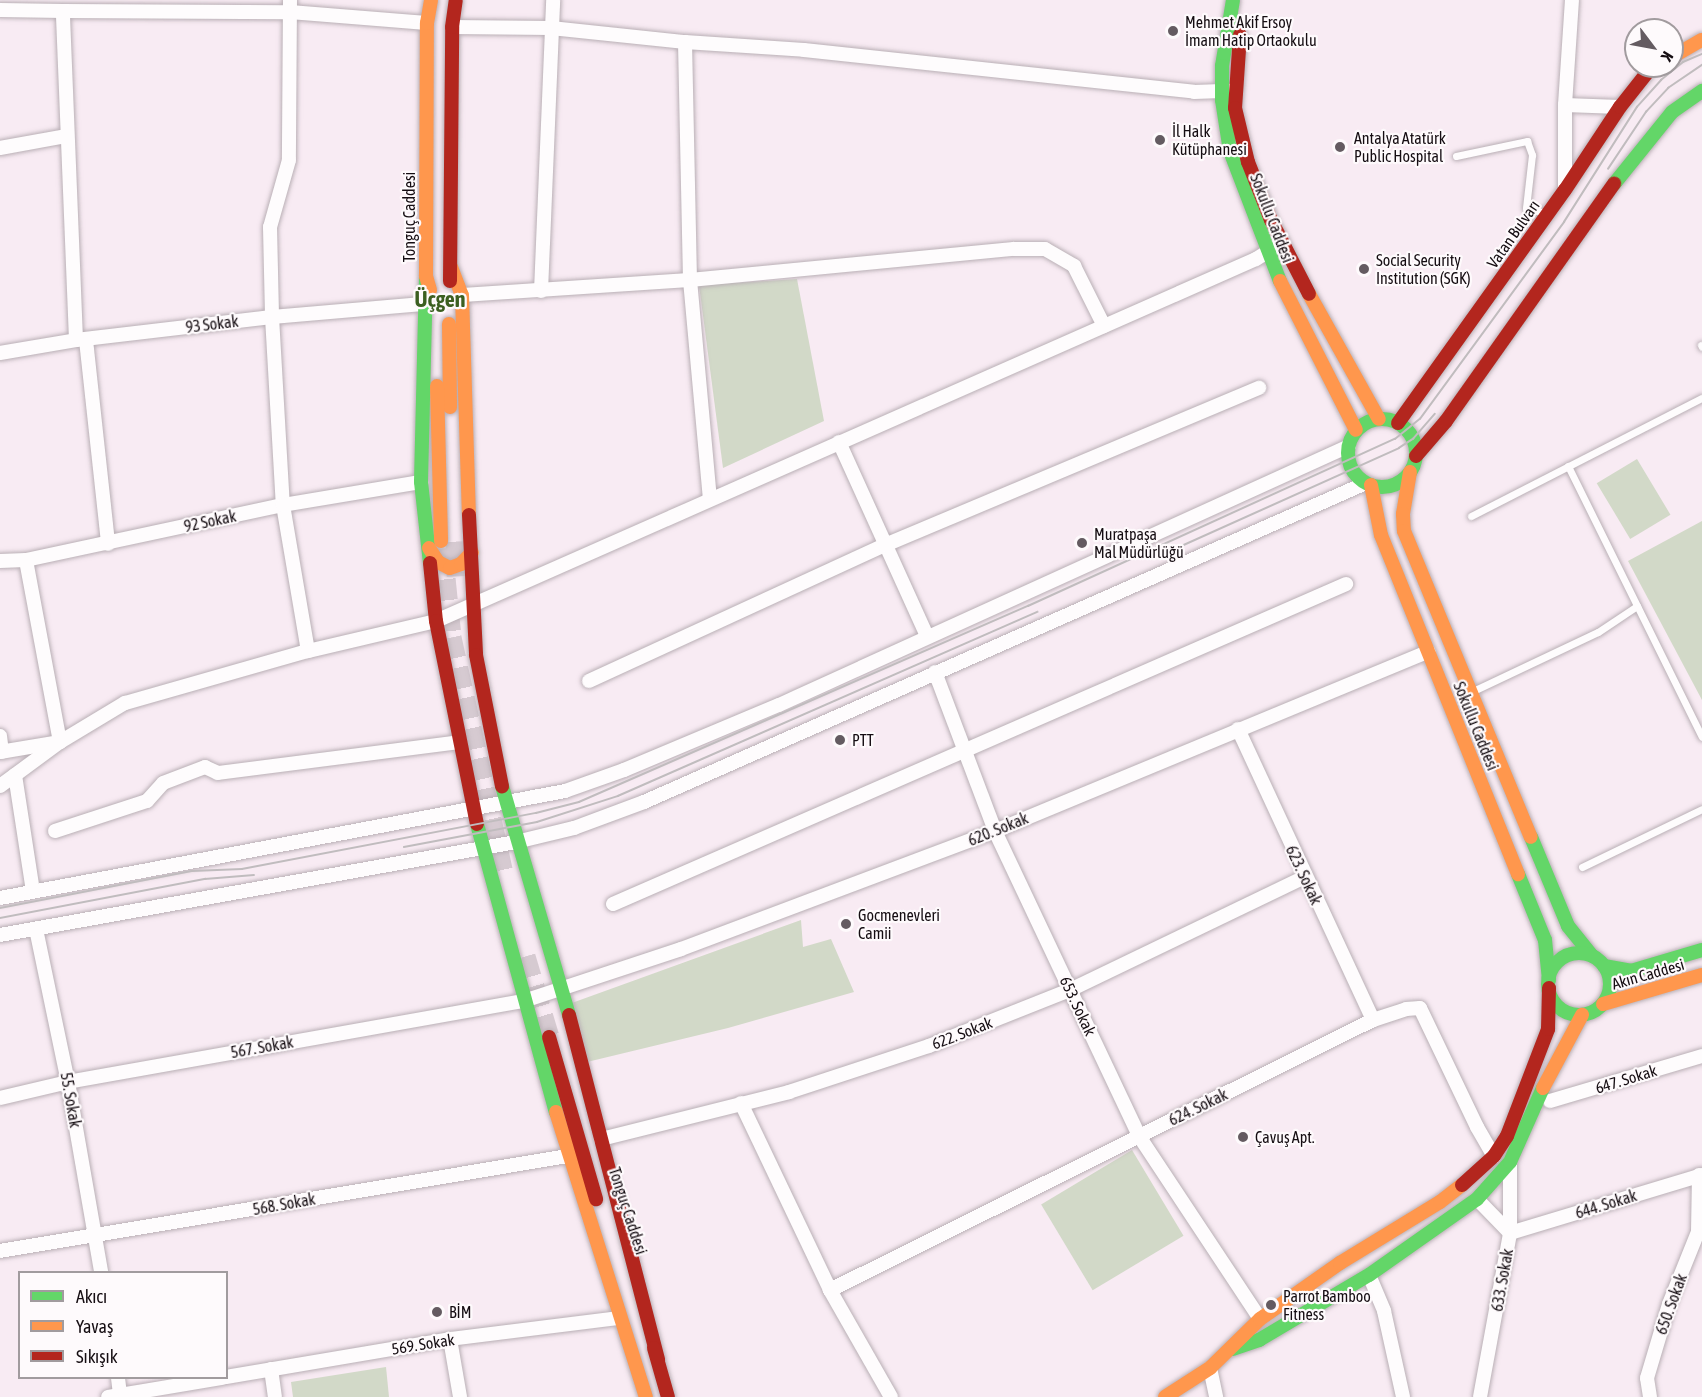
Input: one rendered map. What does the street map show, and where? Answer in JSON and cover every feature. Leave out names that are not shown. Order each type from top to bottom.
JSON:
[{"type":"main road","name":"Tonguç Caddesi","points":[[431,0],[427,23],[426,276],[436,309],[435,545]]},
{"type":"main road","points":[[455,531],[451,468],[449,310],[452,27],[456,0]]},
{"type":"main road","name":"Sokullu Caddesi","points":[[1233,0],[1222,66],[1248,162],[1271,220],[1284,241],[1294,266],[1379,419]]},
{"type":"main road","name":"Sokullu Caddesi","points":[[1245,0],[1229,91],[1230,151],[1267,252],[1356,430]]},
{"type":"main road","points":[[1684,50],[1702,40]]},
{"type":"main road","name":"Vatan Bulvarı","points":[[1398,423],[1565,190],[1620,107],[1643,78]]},
{"type":"main road","points":[[1416,456],[1413,439],[1398,423],[1379,419],[1356,430],[1349,446],[1352,470],[1368,484],[1392,485],[1410,472],[1416,456],[1453,412],[1623,171],[1672,112],[1702,91]]},
{"type":"main road","points":[[451,267],[462,295],[472,605],[476,655],[505,802],[562,988],[658,1360]]},
{"type":"main road","points":[[426,276],[421,482],[438,562],[450,568],[461,564],[472,552]]},
{"type":"main road","name":"Sokullu Caddesi","points":[[1410,472],[1403,514],[1404,531],[1568,926],[1592,956]]},
{"type":"main road","name":"Sokullu Caddesi","points":[[1165,1397],[1210,1368],[1260,1319],[1340,1263],[1440,1202],[1474,1176],[1494,1156],[1507,1136],[1536,1066],[1548,1029],[1549,984],[1545,940],[1381,535],[1368,484]]},
{"type":"main road","points":[[435,545],[436,621],[473,809],[568,1156],[646,1397]]},
{"type":"main road","points":[[508,872],[531,955]]},
{"type":"main road","name":"Akın Caddesi","points":[[1604,966],[1631,971],[1702,950]]},
{"type":"main road","points":[[1584,954],[1592,956],[1604,966],[1608,973],[1610,989],[1603,1004],[1597,1010],[1582,1015],[1574,1015],[1560,1009],[1550,996],[1549,984],[1555,965],[1568,956],[1584,954]]},
{"type":"main road","name":"Akın Caddesi","points":[[1603,1004],[1702,975]]},
{"type":"main road","points":[[1225,1352],[1259,1340],[1369,1275],[1477,1199],[1510,1162],[1552,1068],[1582,1015]]},
{"type":"main road","name":"Tonguç Caddesi","points":[[646,1397],[627,1297],[554,1036],[668,1397]]},
{"type":"street","points":[[541,291],[553,0]]},
{"type":"street","points":[[1565,190],[1565,105],[1572,0]]},
{"type":"street","points":[[0,10],[39,5],[63,11],[290,6],[427,23]]},
{"type":"street","points":[[290,6],[289,160],[270,227],[272,317],[284,506],[308,651]]},
{"type":"street","points":[[63,11],[67,136],[81,340],[108,544]]},
{"type":"street","points":[[452,27],[551,28],[685,42],[804,50],[1194,92],[1229,91]]},
{"type":"street","points":[[685,42],[690,280],[710,499]]},
{"type":"street","points":[[1565,105],[1620,107]]},
{"type":"street","points":[[0,148],[67,136]]},
{"type":"street","points":[[0,786],[60,742],[125,703],[308,651],[436,621],[1104,326],[1267,252],[1284,241]]},
{"type":"street","points":[[462,295],[690,280],[1014,249],[1045,249],[1074,266],[1104,326]]},
{"type":"street","name":"93 Sokak","points":[[0,353],[81,340],[272,317],[425,304]]},
{"type":"street","points":[[589,681],[885,545],[1259,387]]},
{"type":"street","points":[[839,442],[927,636]]},
{"type":"street","points":[[0,898],[565,791],[624,770],[778,705],[1349,446]]},
{"type":"street","name":"92 Sokak","points":[[0,561],[26,560],[284,506],[421,482]]},
{"type":"street","points":[[0,935],[484,848],[574,828],[644,802],[935,672],[1368,484]]},
{"type":"street","points":[[26,560],[60,742]]},
{"type":"street","points":[[613,904],[1346,584]]},
{"type":"street","name":"620. Sokak","points":[[524,1000],[681,950],[995,831],[1428,652]]},
{"type":"street","name":"653. Sokak","points":[[935,672],[995,831],[1138,1136],[1260,1319]]},
{"type":"street","name":"623. Sokak","points":[[1238,729],[1305,878],[1373,1020]]},
{"type":"street","points":[[0,736],[1,752],[60,742]]},
{"type":"street","points":[[55,831],[147,801],[163,783],[205,767],[218,773],[460,742]]},
{"type":"street","points":[[15,775],[33,891]]},
{"type":"street","name":"622. Sokak","points":[[601,1139],[789,1092],[929,1046],[1070,990],[1305,878]]},
{"type":"street","name":"55. Sokak","points":[[36,929],[68,1082],[101,1271]]},
{"type":"street","name":"567. Sokak","points":[[0,1098],[68,1082],[524,1000]]},
{"type":"street","name":"624. Sokak","points":[[830,1290],[1373,1020],[1406,1009],[1420,1008],[1477,1127],[1494,1156]]},
{"type":"street","name":"647. Sokak","points":[[1550,1101],[1702,1056]]},
{"type":"street","points":[[741,1103],[830,1290],[891,1397]]},
{"type":"street","name":"568. Sokak","points":[[0,1251],[568,1156]]},
{"type":"street","name":"633. Sokak","points":[[1480,1397],[1510,1233],[1510,1162]]},
{"type":"street","name":"644. Sokak","points":[[1510,1233],[1700,1175]]},
{"type":"street","name":"650. Sokak","points":[[1650,1397],[1647,1378],[1669,1304],[1698,1232],[1700,1175]]},
{"type":"street","points":[[1477,1199],[1510,1233]]},
{"type":"street","points":[[1369,1275],[1384,1311],[1403,1397]]},
{"type":"street","name":"569. Sokak","points":[[228,1377],[450,1340],[620,1318]]},
{"type":"street","points":[[450,1340],[460,1397]]},
{"type":"street","points":[[1210,1368],[1215,1397]]},
{"type":"street","points":[[271,1369],[275,1397]]},
{"type":"street","points":[[117,1379],[114,1396],[211,1379]]},
{"type":"lane","points":[[1456,156],[1527,141],[1532,155],[1526,208],[1548,213]]},
{"type":"lane","points":[[1471,516],[1702,398]]},
{"type":"lane","points":[[1568,466],[1702,737]]},
{"type":"lane","points":[[1471,692],[1598,632],[1637,606]]},
{"type":"lane","points":[[1582,867],[1702,809]]},
{"type":"green space","points":[[797,279],[824,421],[723,468],[699,285]]},
{"type":"green space","points":[[1637,459],[1670,515],[1630,539],[1597,483]]},
{"type":"green space","points":[[1702,521],[1702,700],[1628,561]]},
{"type":"green space","points":[[801,920],[803,947],[831,939],[854,992],[728,1028],[587,1062],[569,1004]]},
{"type":"green space","points":[[1132,1150],[1184,1236],[1093,1290],[1041,1205]]},
{"type":"green space","points":[[386,1367],[389,1397],[293,1397],[291,1382]]},
{"type":"tunnel","points":[[456,541],[457,576]]},
{"type":"tunnel","points":[[442,548],[451,637],[503,873]]},
{"type":"tunnel","points":[[525,956],[549,1037]]},
{"type":"tram line","points":[[0,908],[192,871],[242,869],[536,813],[579,802],[1028,606],[1395,439],[1420,419],[1564,222],[1637,107],[1661,80],[1683,62],[1702,54]]},
{"type":"tram line","points":[[1608,169],[1646,112],[1668,88],[1702,65]]},
{"type":"tram line","points":[[1157,557],[1399,448],[1413,439],[1435,414]]},
{"type":"tram line","points":[[404,847],[537,822],[618,796],[1037,612]]},
{"type":"tram line","points":[[0,918],[205,879],[254,875]]},
{"type":"traffic: fast","points":[[1233,0],[1222,66],[1222,100],[1230,151],[1280,281]]},
{"type":"traffic: fast","points":[[1614,184],[1672,112],[1702,91]]},
{"type":"traffic: fast","points":[[426,276],[421,482],[430,563]]},
{"type":"traffic: fast","points":[[1382,419],[1395,422],[1406,429],[1413,440],[1416,453],[1413,466],[1406,477],[1395,484],[1382,487],[1369,484],[1358,477],[1351,466],[1348,453],[1351,440],[1358,429],[1369,422],[1382,419]]},
{"type":"traffic: fast","points":[[502,786],[569,1015]]},
{"type":"traffic: fast","points":[[477,824],[556,1112]]},
{"type":"traffic: fast","points":[[1531,837],[1568,926],[1592,956]]},
{"type":"traffic: fast","points":[[1518,874],[1545,940],[1549,980]]},
{"type":"traffic: fast","points":[[1604,966],[1631,971],[1702,950]]},
{"type":"traffic: fast","points":[[1579,953],[1601,962],[1610,984],[1601,1006],[1579,1015],[1557,1006],[1548,984],[1557,962],[1579,953]]},
{"type":"traffic: fast","points":[[1233,1349],[1259,1340],[1369,1275],[1477,1199],[1510,1162],[1543,1088]]},
{"type":"traffic: slow","points":[[430,290],[426,276],[427,23],[431,0]]},
{"type":"traffic: slow","points":[[1684,50],[1702,40]]},
{"type":"traffic: slow","points":[[451,267],[462,295],[469,515]]},
{"type":"traffic: slow","points":[[1280,281],[1356,430]]},
{"type":"traffic: slow","points":[[1309,294],[1379,419]]},
{"type":"traffic: slow","points":[[449,324],[450,407]]},
{"type":"traffic: slow","points":[[437,386],[441,541]]},
{"type":"traffic: slow","points":[[1410,472],[1403,514],[1404,531],[1531,837]]},
{"type":"traffic: slow","points":[[1371,485],[1381,535],[1518,874]]},
{"type":"traffic: slow","points":[[429,548],[438,562],[450,568],[461,564],[472,552]]},
{"type":"traffic: slow","points":[[1603,1004],[1702,975]]},
{"type":"traffic: slow","points":[[1543,1088],[1582,1015]]},
{"type":"traffic: slow","points":[[556,1112],[646,1397]]},
{"type":"traffic: slow","points":[[1165,1397],[1210,1368],[1260,1319],[1340,1263],[1440,1202],[1462,1185]]},
{"type":"traffic: jam","points":[[450,281],[452,27],[456,0]]},
{"type":"traffic: jam","points":[[1240,35],[1235,108],[1248,162],[1271,220],[1309,294]]},
{"type":"traffic: jam","points":[[1398,423],[1565,190],[1620,107],[1643,78]]},
{"type":"traffic: jam","points":[[1416,456],[1446,421],[1614,184]]},
{"type":"traffic: jam","points":[[469,515],[476,655],[502,786]]},
{"type":"traffic: jam","points":[[430,563],[436,621],[477,824]]},
{"type":"traffic: jam","points":[[1462,1185],[1494,1156],[1507,1136],[1548,1029],[1549,988]]},
{"type":"traffic: jam","points":[[569,1015],[658,1360]]},
{"type":"traffic: jam","points":[[549,1037],[596,1199]]},
{"type":"traffic: jam","points":[[654,1348],[668,1397]]},
{"type":"place","name":"Mehmet Akif Ersoy İmam Hatip Ortaokulu","points":[[1173,31]]},
{"type":"place","name":"İl Halk Kütüphanesi","points":[[1160,140]]},
{"type":"place","name":"Antalya Atatürk Public Hospital","points":[[1340,147]]},
{"type":"place","name":"Social Security Institution (SGK)","points":[[1364,269]]},
{"type":"place","name":"Muratpaşa Mal Müdürlüğü","points":[[1082,543]]},
{"type":"place","name":"PTT","points":[[840,740]]},
{"type":"place","name":"Gocmenevleri Camii","points":[[846,924]]},
{"type":"place","name":"Çavuş Apt.","points":[[1243,1137]]},
{"type":"place","name":"Parrot Bamboo Fitness","points":[[1271,1305]]},
{"type":"place","name":"BİM","points":[[437,1312]]},
{"type":"district","name":"Üçgen","points":[[440,300]]}]
